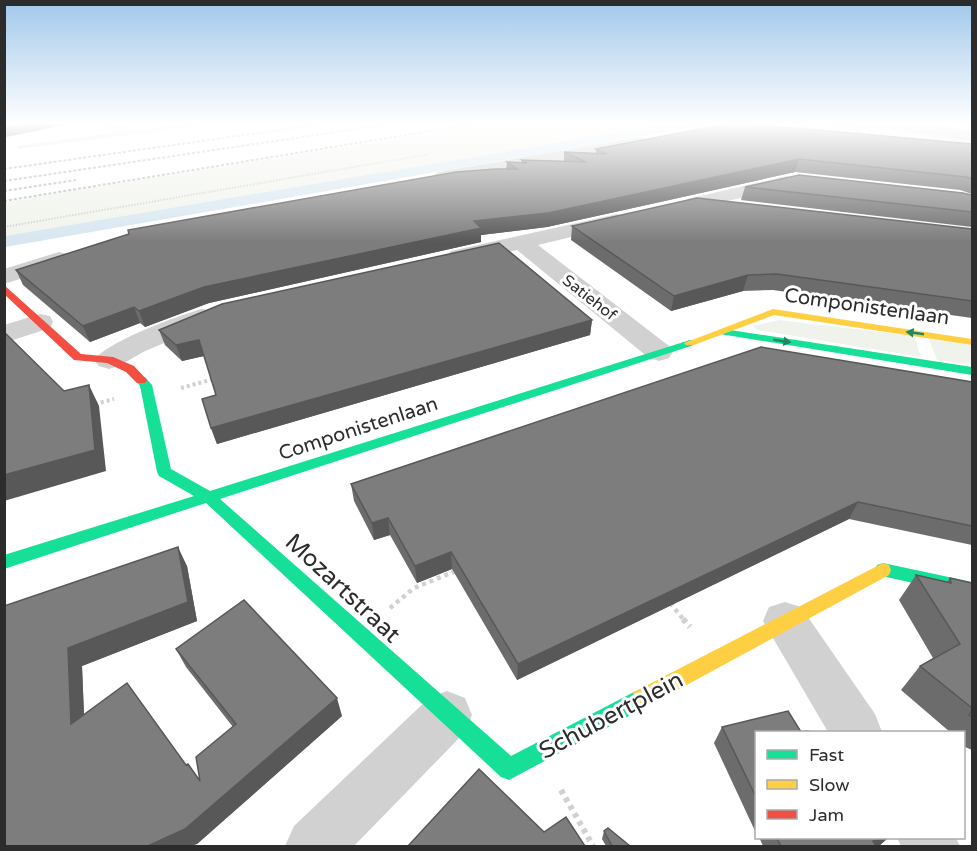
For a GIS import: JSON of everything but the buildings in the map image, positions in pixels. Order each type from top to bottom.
[{"type":"street","points":[[420,182],[527,163]]},
{"type":"street","points":[[672,208],[795,180],[805,181]]},
{"type":"street","points":[[433,262],[637,216]]},
{"type":"street","name":"Satiehof","points":[[521,242],[659,352]]},
{"type":"street","points":[[4,277],[81,252]]},
{"type":"street","points":[[4,288],[78,357],[109,360],[130,369],[146,385],[147,391]]},
{"type":"street","points":[[109,360],[133,346],[229,308]]},
{"type":"street","name":"Componistenlaan","points":[[4,562],[724,332],[741,322],[773,312],[972,342]]},
{"type":"street","points":[[4,335],[40,322]]},
{"type":"street","name":"Componistenlaan","points":[[724,332],[972,371]]},
{"type":"street","name":"Mozartstraat","points":[[147,391],[164,472],[207,496],[447,715]]},
{"type":"street","name":"Schubertplein","points":[[447,715],[509,769],[884,570],[972,589]]},
{"type":"street","points":[[785,621],[856,731]]},
{"type":"street","points":[[314,846],[447,715]]},
{"type":"path","points":[[4,227],[382,163]]},
{"type":"path","points":[[92,405],[147,391]]},
{"type":"path","points":[[359,633],[414,588],[459,570]]},
{"type":"path","points":[[664,596],[716,658]]},
{"type":"path","points":[[540,752],[593,846]]},
{"type":"shaded area","points":[[246,163],[439,163],[5,236],[5,202]]},
{"type":"shaded area","points":[[439,163],[489,163],[5,247],[5,236]]},
{"type":"shaded area","points":[[779,320],[914,336],[921,357],[757,330],[753,326]]},
{"type":"shaded area","points":[[929,339],[972,345],[972,365],[937,360]]},
{"type":"railway","points":[[4,169],[48,163]]},
{"type":"railway","points":[[4,181],[128,163]]},
{"type":"railway","points":[[4,201],[237,163]]},
{"type":"railway","points":[[4,191],[76,180]]},
{"type":"traffic: fast","points":[[724,332],[972,371]]},
{"type":"traffic: fast","points":[[4,562],[690,343]]},
{"type":"traffic: fast","points":[[141,380],[146,385],[164,472],[207,496],[240,524],[509,769],[641,699]]},
{"type":"traffic: fast","points":[[883,570],[972,589]]},
{"type":"traffic: slow","points":[[690,343],[773,312],[972,342]]},
{"type":"traffic: slow","points":[[641,699],[883,570]]},
{"type":"traffic: jam","points":[[4,288],[78,357],[109,360],[130,369],[141,380]]}]
